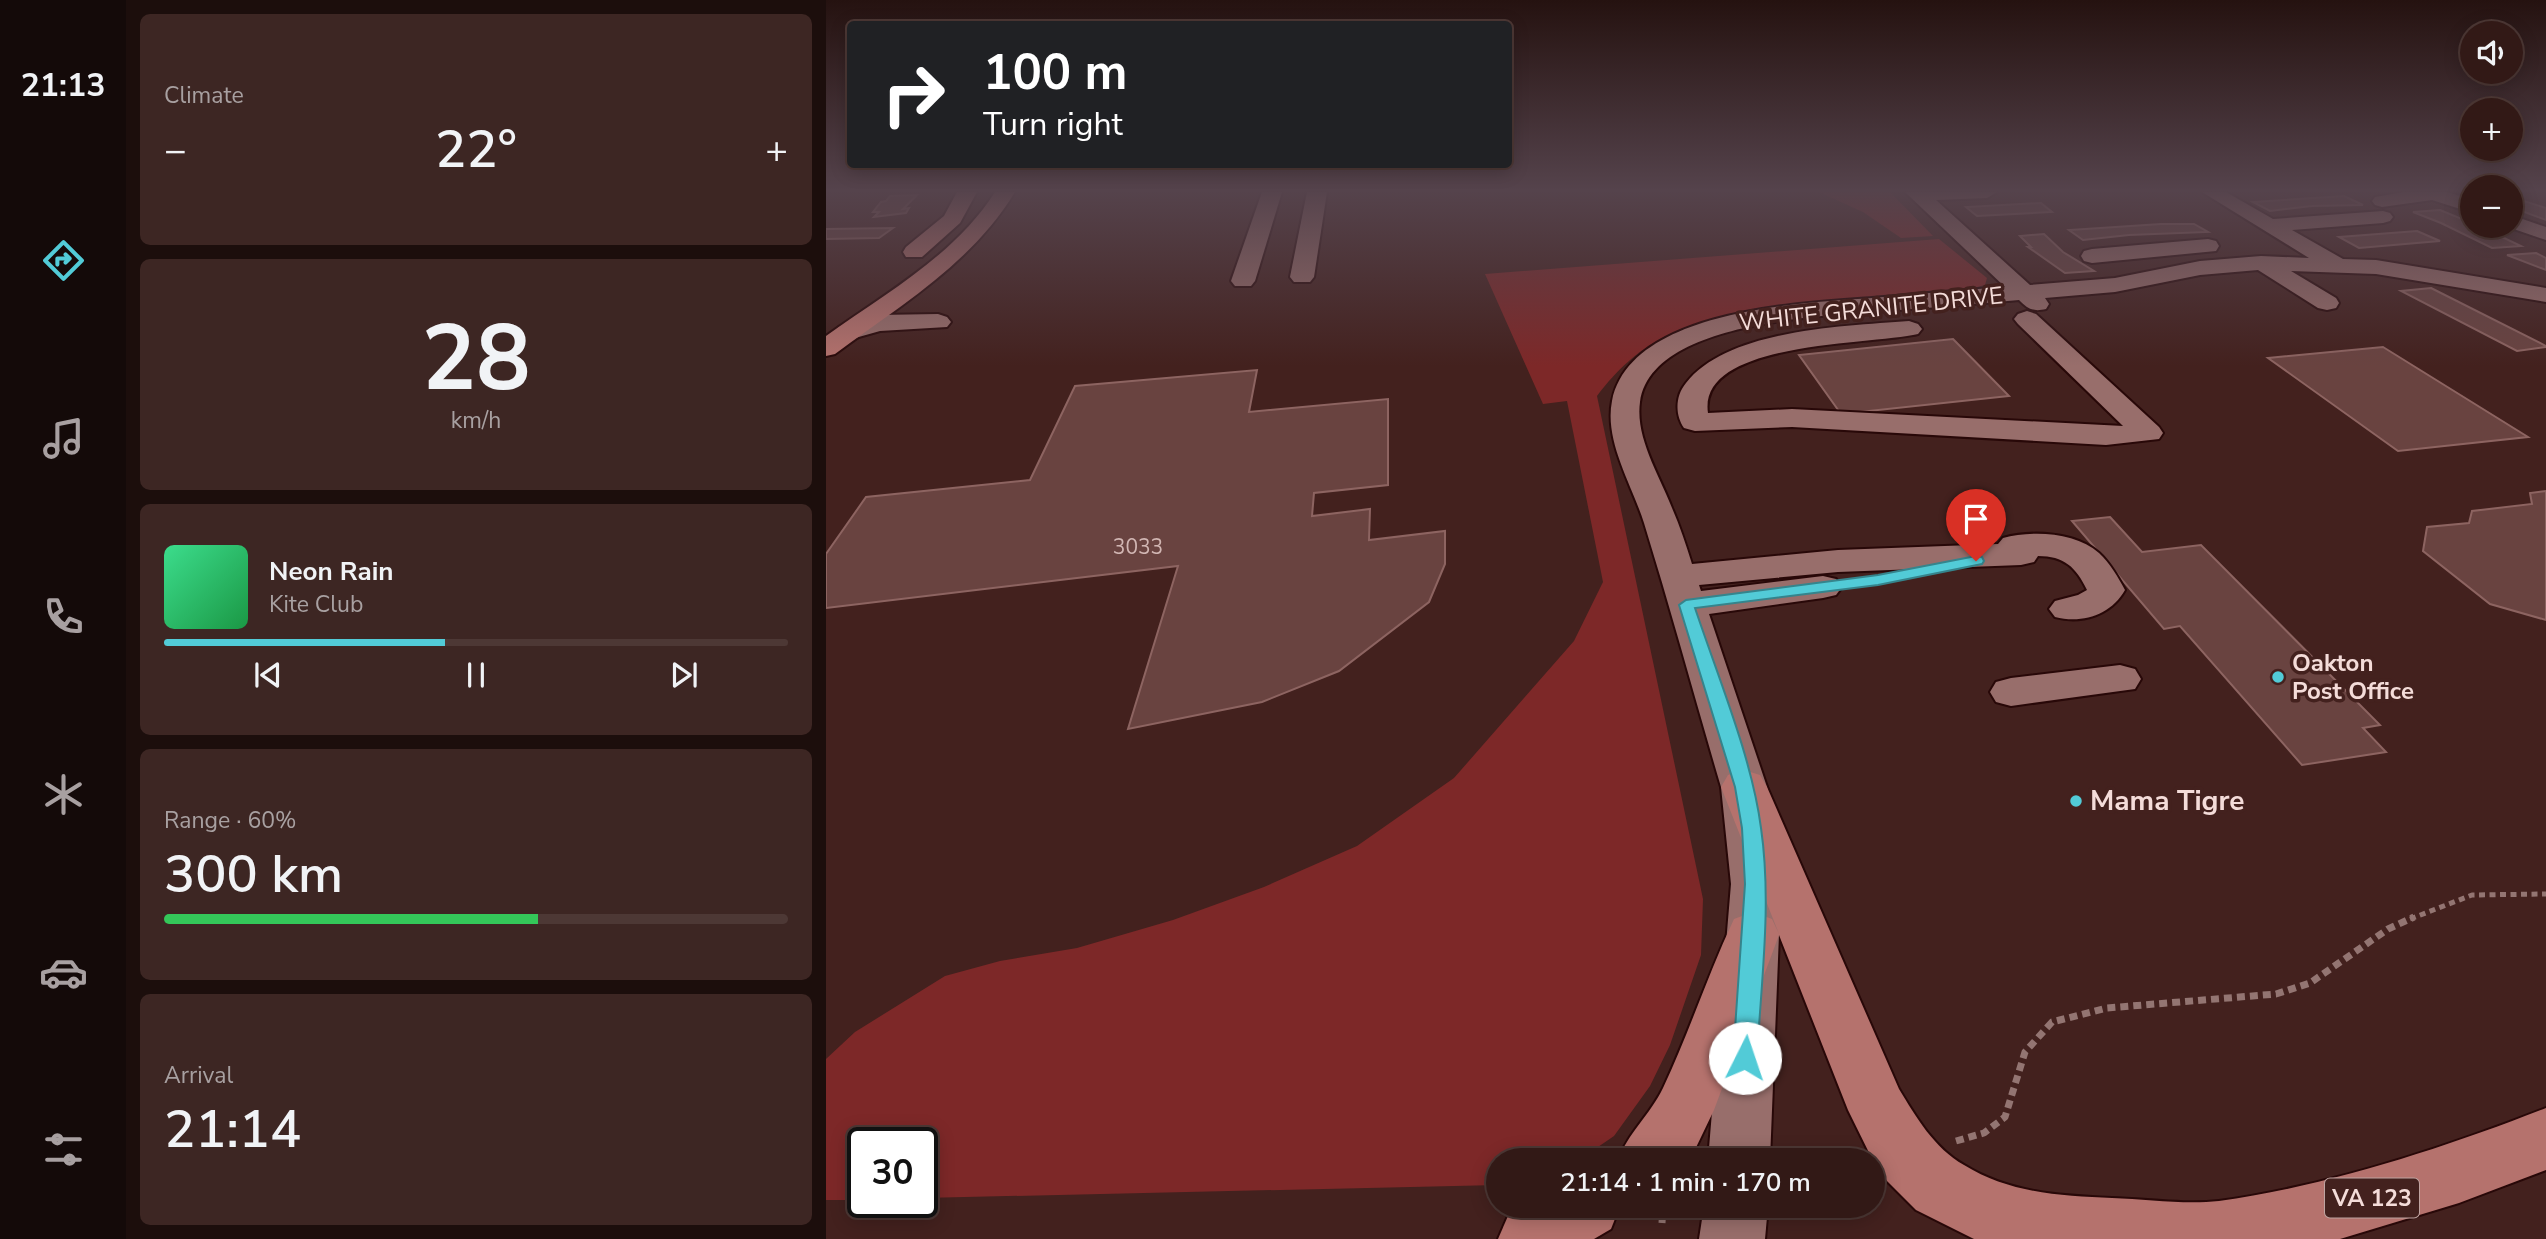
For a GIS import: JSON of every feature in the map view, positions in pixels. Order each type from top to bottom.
[{"type":"main road","points":[[901,261],[915,250]]},
{"type":"main road","points":[[826,348],[958,250]]},
{"type":"main road","points":[[1744,787],[1858,1066],[1901,1151],[1939,1187],[1998,1217],[2067,1229],[2201,1237]]},
{"type":"main road","points":[[1662,1148],[1684,1110],[1752,935]]},
{"type":"main road","name":"VA 123","points":[[2201,1237],[2293,1220],[2395,1192],[2546,1139]]},
{"type":"main road","points":[[1531,1239],[1567,1218]]},
{"type":"street","points":[[1243,281],[1253,250]]},
{"type":"street","points":[[1302,277],[1307,250]]},
{"type":"street","points":[[1933,327],[1854,320],[1728,363],[1707,376],[1695,390],[1692,407],[1695,422],[1793,418],[2106,436],[2148,433],[2017,311],[1965,250]]},
{"type":"street","points":[[2092,256],[2161,250]]},
{"type":"street","points":[[2245,250],[2261,263],[2327,303]]},
{"type":"street","points":[[2312,250],[2336,264]]},
{"type":"street","name":"WHITE GRANITE DRIVE","points":[[1740,1148],[1756,884],[1751,828],[1744,787],[1626,424],[1625,408],[1632,383],[1640,371],[1661,353],[1701,332],[1753,318],[1854,320],[2017,311],[2115,285],[2200,268],[2261,263],[2336,264],[2401,270],[2539,293]]},
{"type":"street","points":[[2539,293],[2528,308],[2546,321]]},
{"type":"street","points":[[848,332],[862,339],[930,330]]},
{"type":"street","points":[[1682,591],[1878,580],[2012,551],[2063,546],[2079,553],[2102,580],[2106,590],[2103,598],[2093,604],[2068,609]]},
{"type":"street","points":[[2011,692],[2120,679]]},
{"type":"street","points":[[1732,1239],[1735,1218]]},
{"type":"path","points":[[1944,1144],[1984,1133],[2005,1117],[2025,1052],[2052,1022],[2107,1008],[2276,994],[2310,983],[2388,929],[2428,910],[2472,895],[2546,894]]},
{"type":"path","points":[[1662,1218],[1662,1223]]},
{"type":"shaded area","points":[[1799,250],[1952,250],[1987,278],[1985,285],[1958,292],[1743,311],[1698,323],[1661,338],[1644,349],[1613,377],[1597,396],[1703,899],[1701,955],[1670,1045],[1650,1086],[1614,1136],[1596,1148],[1486,1148],[1486,1185],[938,1198],[938,1127],[847,1127],[847,1200],[826,1200],[826,1059],[855,1032],[945,976],[1000,961],[1077,948],[1173,920],[1264,887],[1357,846],[1454,778],[1574,641],[1603,582],[1567,401],[1543,404],[1485,274]]},
{"type":"building","points":[[2032,250],[2061,250],[2094,271],[2065,273]]},
{"type":"building","points":[[2536,253],[2546,258],[2546,270],[2507,255]]},
{"type":"building","points":[[2431,288],[2546,347],[2517,351],[2401,291]]},
{"type":"building","points":[[1953,339],[2009,396],[1841,414],[1799,355]]},
{"type":"building","points":[[2383,347],[2528,437],[2398,451],[2268,358]]},
{"type":"building","points":[[1257,370],[1249,412],[1388,399],[1388,485],[1314,493],[1312,516],[1370,509],[1369,540],[1445,531],[1445,564],[1429,602],[1339,671],[1262,702],[1128,729],[1178,566],[826,608],[826,554],[866,497],[1030,480],[1075,386]]},
{"type":"building","points":[[2546,491],[2546,620],[2490,604],[2423,551],[2427,527],[2469,523],[2472,511],[2532,504],[2530,493]]},
{"type":"building","name":"Oakton Post Office","points":[[2110,517],[2142,552],[2201,545],[2380,725],[2363,728],[2386,752],[2302,765],[2180,626],[2164,629],[2072,521]]},
{"type":"place","name":"Oakton Post Office","points":[[2278,677]]},
{"type":"place","name":"Mama Tigre","points":[[2076,801]]},
{"type":"route","points":[[1745,1058],[1756,884],[1751,828],[1744,787],[1686,605],[1878,580],[1976,561]]}]
